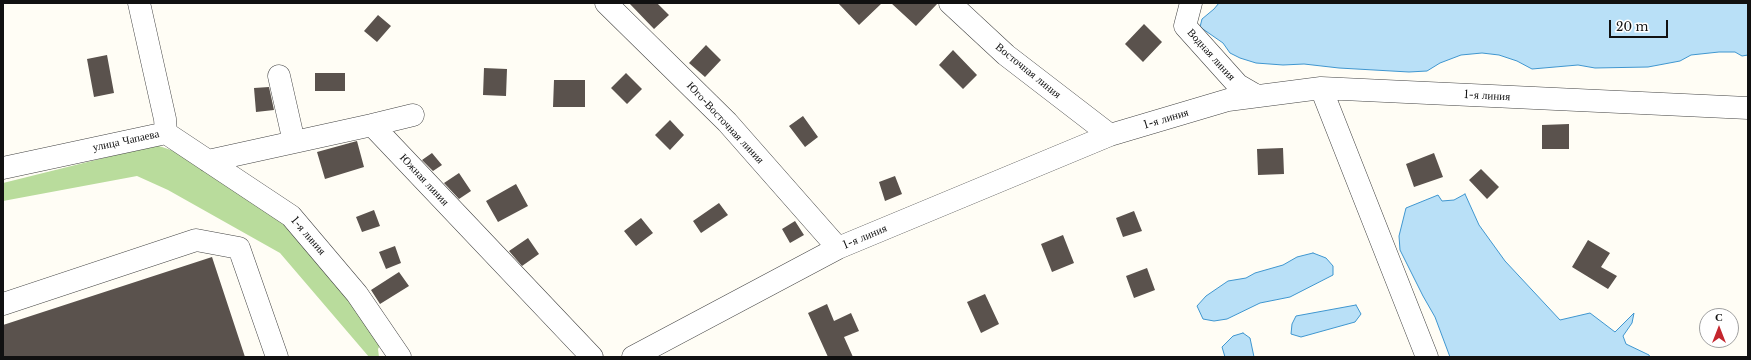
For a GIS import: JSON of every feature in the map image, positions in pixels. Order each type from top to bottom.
[{"type":"street","name":"улица Чапаева","points":[[3,168],[166,133],[165,119],[139,3]]},
{"type":"street","name":"Юго-Восточная линия","points":[[606,3],[727,122],[838,248]]},
{"type":"street","name":"Восточная линия","points":[[950,3],[1006,55],[1110,135]]},
{"type":"street","name":"Водная линия","points":[[1191,3],[1185,26],[1238,85],[1257,96]]},
{"type":"street","points":[[279,76],[294,142]]},
{"type":"street","name":"1-я линия","points":[[633,357],[838,248],[1110,135],[1228,100],[1321,88],[1748,108]]},
{"type":"street","points":[[1321,88],[1426,357]]},
{"type":"street","points":[[208,161],[413,115]]},
{"type":"street","name":"Южная линия","points":[[372,124],[592,357]]},
{"type":"street","name":"1-я линия","points":[[166,133],[291,216],[357,294],[400,357]]},
{"type":"street","points":[[3,304],[196,240],[239,248],[277,357]]},
{"type":"green space","points":[[156,145],[174,151],[287,218],[383,339],[378,349],[379,357],[369,357],[280,253],[168,190],[137,176],[3,201],[3,183]]},
{"type":"water","points":[[1219,3],[1748,3],[1748,55],[1742,56],[1735,52],[1719,52],[1691,55],[1680,61],[1648,67],[1595,68],[1578,65],[1532,69],[1517,61],[1499,55],[1482,53],[1461,55],[1440,63],[1427,71],[1409,72],[1339,68],[1304,64],[1283,65],[1256,63],[1230,53],[1223,43],[1200,27],[1202,19]]},
{"type":"water","points":[[1465,194],[1479,225],[1505,261],[1560,320],[1590,313],[1615,332],[1634,313],[1632,323],[1623,336],[1626,344],[1649,355],[1650,357],[1450,357],[1435,317],[1400,250],[1399,236],[1406,208],[1438,195],[1442,201],[1454,200]]},
{"type":"water","points":[[1313,253],[1326,258],[1333,266],[1333,275],[1290,297],[1260,303],[1227,319],[1214,321],[1203,319],[1197,306],[1206,296],[1228,281],[1246,278],[1255,273],[1283,265],[1297,257]]},
{"type":"water","points":[[1356,305],[1361,314],[1355,322],[1301,337],[1291,334],[1292,324],[1296,316]]},
{"type":"water","points":[[1243,333],[1250,338],[1254,357],[1225,357],[1222,347],[1233,336]]},
{"type":"building","points":[[629,3],[657,3],[669,15],[654,29]]},
{"type":"building","points":[[838,3],[882,3],[859,25]]},
{"type":"building","points":[[891,3],[938,3],[916,26]]},
{"type":"building","points":[[378,15],[391,26],[377,42],[364,31]]},
{"type":"building","points":[[1144,24],[1162,42],[1143,62],[1125,44]]},
{"type":"building","points":[[706,45],[721,60],[705,77],[689,63]]},
{"type":"building","points":[[953,50],[977,75],[963,89],[939,65]]},
{"type":"building","points":[[107,55],[114,93],[94,97],[87,59]]},
{"type":"building","points":[[484,68],[507,69],[506,96],[483,95]]},
{"type":"building","points":[[315,73],[345,73],[345,91],[315,91]]},
{"type":"building","points":[[626,73],[642,89],[627,104],[611,88]]},
{"type":"building","points":[[554,80],[585,80],[585,107],[553,107]]},
{"type":"building","points":[[269,87],[274,110],[256,112],[254,88]]},
{"type":"building","points":[[803,116],[818,137],[805,147],[789,126]]},
{"type":"building","points":[[670,120],[684,135],[670,150],[655,135]]},
{"type":"building","points":[[1569,124],[1569,149],[1542,149],[1542,125]]},
{"type":"building","points":[[357,141],[364,167],[325,179],[317,152]]},
{"type":"building","points":[[1283,148],[1284,174],[1258,175],[1257,149]]},
{"type":"building","points":[[432,153],[442,165],[433,171],[422,160]]},
{"type":"building","points":[[1434,153],[1443,177],[1414,187],[1406,164]]},
{"type":"building","points":[[1481,169],[1499,187],[1487,199],[1469,180]]},
{"type":"building","points":[[459,173],[471,191],[459,199],[444,183]]},
{"type":"building","points":[[895,176],[902,194],[885,201],[879,182]]},
{"type":"building","points":[[516,184],[528,206],[498,222],[486,201]]},
{"type":"building","points":[[719,203],[728,215],[701,233],[693,221]]},
{"type":"building","points":[[374,210],[380,226],[362,232],[356,217]]},
{"type":"building","points":[[1134,211],[1142,231],[1123,237],[1116,218]]},
{"type":"building","points":[[641,218],[653,233],[636,246],[624,231]]},
{"type":"building","points":[[795,221],[804,235],[790,243],[782,229]]},
{"type":"building","points":[[1063,235],[1074,263],[1052,272],[1041,244]]},
{"type":"building","points":[[528,238],[539,254],[522,266],[509,251]]},
{"type":"building","points":[[1588,240],[1610,253],[1601,267],[1617,276],[1608,289],[1572,267]]},
{"type":"building","points":[[395,246],[401,263],[386,269],[379,252]]},
{"type":"building","points":[[212,257],[245,357],[3,357],[3,325]]},
{"type":"building","points":[[1147,268],[1155,290],[1134,298],[1126,276]]},
{"type":"building","points":[[399,272],[409,286],[380,304],[371,290]]},
{"type":"building","points":[[985,294],[999,324],[981,333],[967,302]]},
{"type":"building","points":[[827,304],[834,321],[851,313],[859,331],[844,337],[853,357],[828,357],[808,313]]}]
